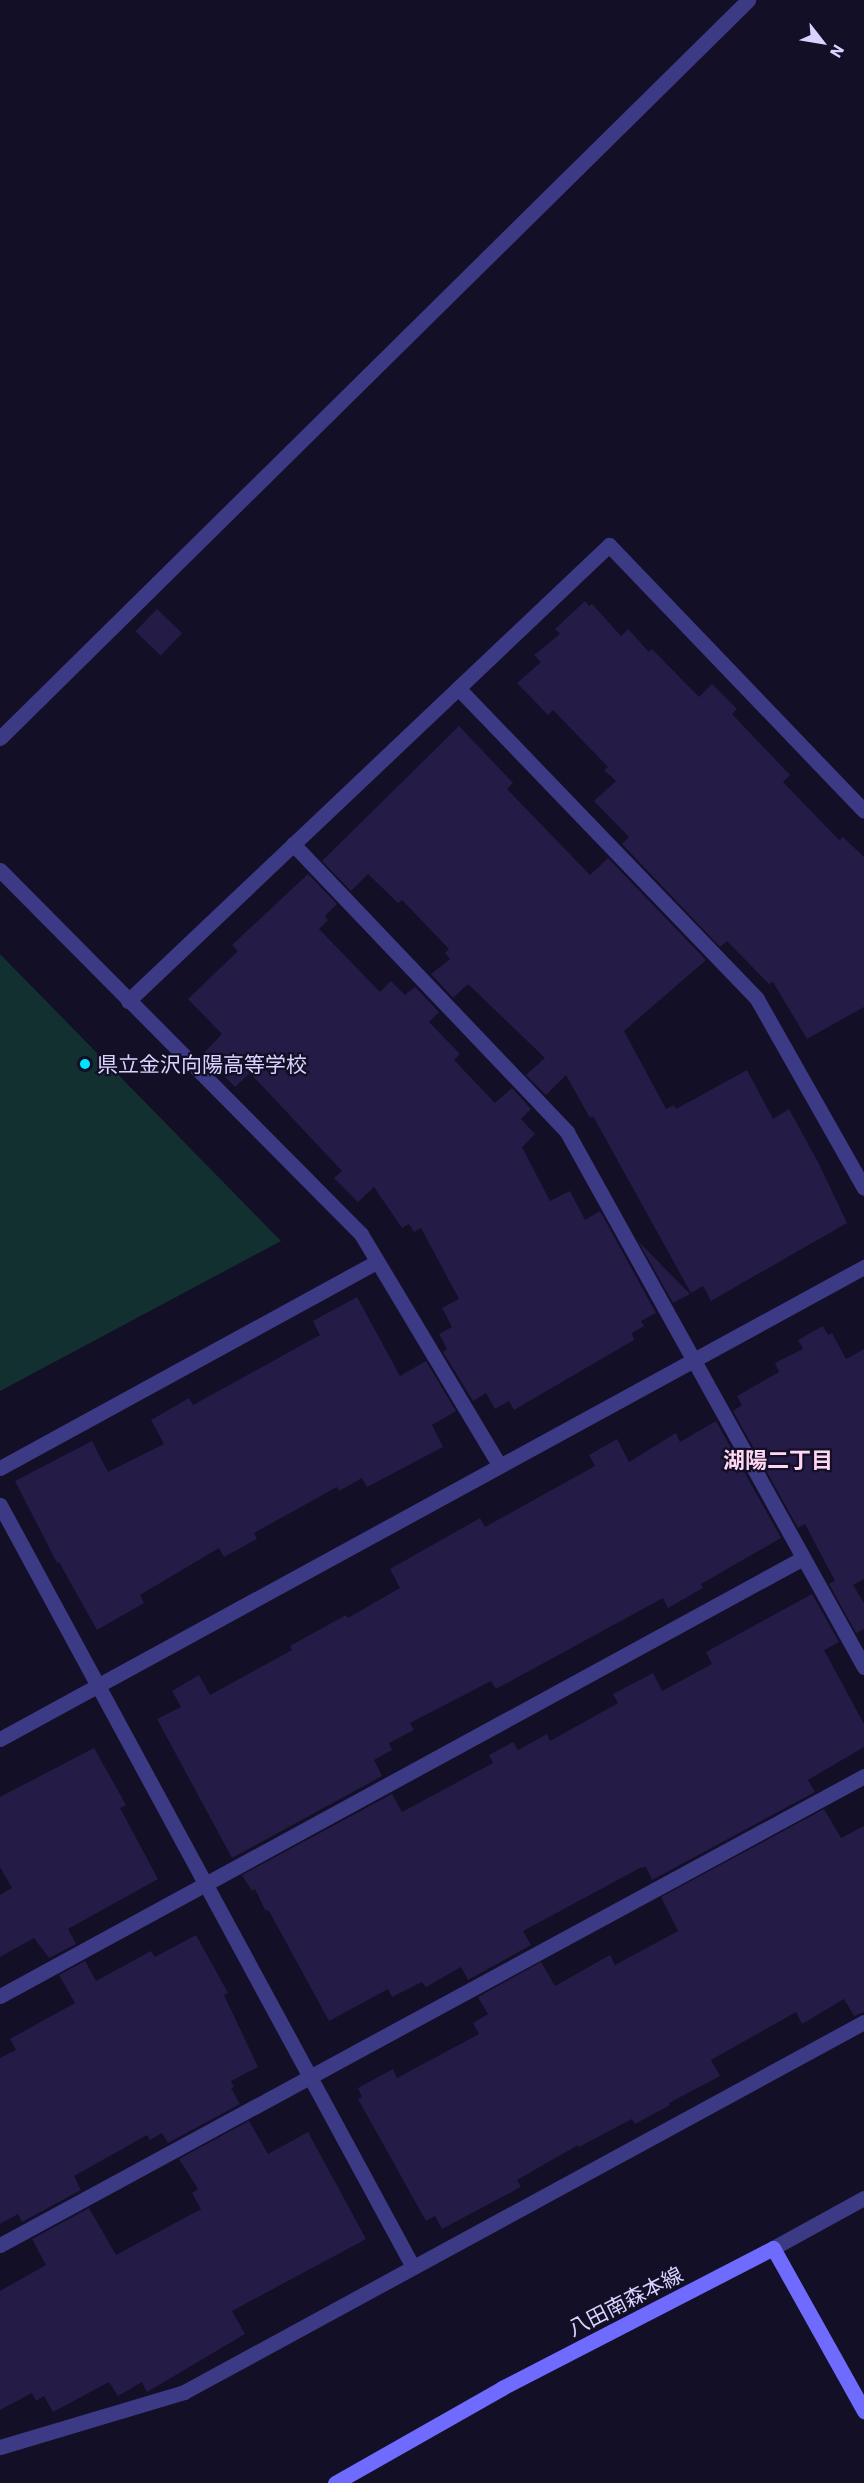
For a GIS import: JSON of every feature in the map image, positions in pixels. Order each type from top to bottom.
[{"type":"main road","points":[[773,2248],[864,2411]]},
{"type":"main road","name":"八田南森本線","points":[[335,2483],[502,2388],[773,2248]]},
{"type":"street","points":[[0,738],[748,0]]},
{"type":"street","points":[[128,1002],[609,545],[864,811]]},
{"type":"street","points":[[458,688],[757,999],[864,1188]]},
{"type":"street","points":[[293,844],[567,1132],[864,1667]]},
{"type":"street","points":[[0,870],[128,1002],[361,1234],[500,1466]]},
{"type":"street","points":[[0,1468],[376,1262]]},
{"type":"street","points":[[0,1739],[864,1267]]},
{"type":"street","points":[[0,1504],[413,2267]]},
{"type":"street","points":[[0,1996],[803,1558]]},
{"type":"street","points":[[0,2245],[864,1776]]},
{"type":"street","points":[[0,2447],[184,2392],[864,2022]]},
{"type":"street","points":[[773,2248],[864,2198]]},
{"type":"green space","name":"県立金沢向陽高等学校","points":[[0,954],[281,1241],[0,1391]]},
{"type":"building","points":[[585,601],[589,606],[592,604],[621,636],[628,629],[649,652],[652,649],[699,697],[712,684],[737,709],[732,714],[790,775],[783,782],[839,840],[843,837],[864,857],[864,1007],[807,1039],[773,982],[769,984],[727,941],[720,947],[622,844],[629,837],[594,801],[616,781],[604,770],[608,767],[553,710],[548,715],[517,683],[541,662],[534,655],[560,634],[555,629]]},
{"type":"building","points":[[157,609],[182,633],[161,656],[135,631]]},
{"type":"building","points":[[459,726],[513,783],[507,789],[590,875],[608,858],[706,960],[624,1031],[666,1109],[674,1105],[676,1109],[747,1070],[773,1119],[789,1109],[847,1223],[711,1301],[703,1286],[691,1293],[593,1116],[590,1118],[566,1075],[546,1095],[526,1075],[545,1058],[468,984],[453,998],[431,974],[450,959],[445,953],[449,949],[402,900],[398,903],[368,874],[351,891],[322,861]]},
{"type":"building","points":[[308,874],[337,904],[325,916],[328,920],[319,929],[380,992],[391,981],[405,995],[415,987],[439,1012],[429,1022],[460,1054],[454,1060],[495,1103],[512,1088],[531,1109],[521,1119],[535,1134],[522,1147],[550,1201],[570,1191],[585,1220],[600,1211],[656,1313],[641,1321],[644,1326],[632,1333],[634,1340],[514,1410],[509,1401],[495,1409],[486,1393],[473,1401],[443,1352],[447,1349],[439,1334],[452,1327],[442,1308],[459,1299],[421,1228],[414,1232],[409,1224],[402,1228],[374,1187],[358,1202],[334,1178],[342,1171],[250,1073],[235,1087],[203,1054],[222,1034],[188,999],[238,951],[232,945]]},
{"type":"building","points":[[638,1241],[690,1294],[673,1303]]},
{"type":"building","points":[[357,1297],[400,1376],[426,1361],[456,1411],[432,1425],[443,1447],[367,1487],[362,1478],[339,1491],[337,1487],[254,1533],[257,1539],[224,1557],[219,1548],[140,1595],[144,1603],[97,1630],[59,1562],[57,1563],[15,1481],[92,1441],[108,1472],[164,1444],[151,1420],[189,1398],[193,1405],[320,1335],[313,1321]]},
{"type":"building","points":[[823,1326],[828,1335],[832,1333],[846,1359],[864,1349],[864,1579],[853,1585],[864,1603],[864,1629],[856,1633],[829,1584],[835,1581],[805,1524],[798,1528],[733,1411],[742,1405],[737,1396],[779,1372],[775,1363],[803,1349],[798,1340]]},
{"type":"building","points":[[716,1421],[781,1538],[701,1584],[703,1588],[668,1608],[663,1598],[496,1689],[491,1681],[410,1723],[414,1730],[389,1743],[392,1750],[374,1760],[382,1776],[232,1858],[157,1719],[181,1707],[172,1691],[199,1675],[210,1695],[292,1650],[290,1646],[346,1615],[348,1618],[400,1588],[390,1569],[480,1518],[485,1527],[595,1466],[589,1455],[617,1439],[629,1462],[676,1433],[680,1442]]},
{"type":"building","points":[[812,1594],[839,1642],[824,1650],[864,1724],[864,1747],[808,1780],[815,1792],[652,1880],[646,1867],[640,1868],[523,1931],[531,1945],[468,1980],[461,1967],[426,1987],[422,1982],[392,1997],[388,1989],[329,2021],[269,1911],[265,1910],[255,1889],[252,1891],[242,1875],[392,1794],[402,1812],[493,1763],[489,1755],[513,1742],[518,1750],[547,1734],[550,1741],[618,1703],[613,1694],[653,1673],[662,1691],[712,1664],[706,1652]]},
{"type":"building","points":[[94,1748],[126,1805],[120,1808],[158,1879],[68,1929],[76,1944],[49,1958],[34,1938],[0,1957],[0,1895],[12,1888],[0,1867],[0,1797]]},
{"type":"building","points":[[824,1809],[841,1838],[864,1826],[864,2012],[854,2016],[844,1999],[802,2024],[796,2012],[711,2060],[720,2076],[669,2103],[670,2105],[635,2124],[632,2119],[579,2147],[578,2145],[517,2180],[521,2187],[442,2229],[435,2216],[426,2221],[358,2099],[362,2097],[358,2088],[393,2069],[397,2078],[479,2034],[473,2023],[488,2014],[478,1997],[541,1962],[555,1986],[610,1955],[615,1965],[678,1931],[661,1897]]},
{"type":"building","points":[[196,1935],[228,1993],[224,1995],[258,2067],[231,2081],[234,2087],[231,2088],[240,2104],[168,2143],[162,2133],[150,2140],[147,2135],[74,2176],[81,2190],[22,2222],[18,2214],[0,2224],[0,2058],[16,2050],[10,2039],[75,2003],[59,1975],[85,1961],[96,1981],[151,1951],[155,1957]]},
{"type":"building","points":[[249,2121],[268,2154],[308,2132],[366,2239],[232,2311],[245,2334],[147,2392],[142,2382],[118,2396],[109,2382],[53,2412],[44,2396],[36,2401],[32,2393],[0,2410],[0,2291],[46,2265],[32,2239],[89,2208],[116,2255],[201,2209],[192,2193],[198,2189],[179,2159]]},
{"type":"place","name":"県立金沢向陽高等学校","points":[[85,1064]]},
{"type":"district","name":"湖陽二丁目","points":[[778,1460]]}]
